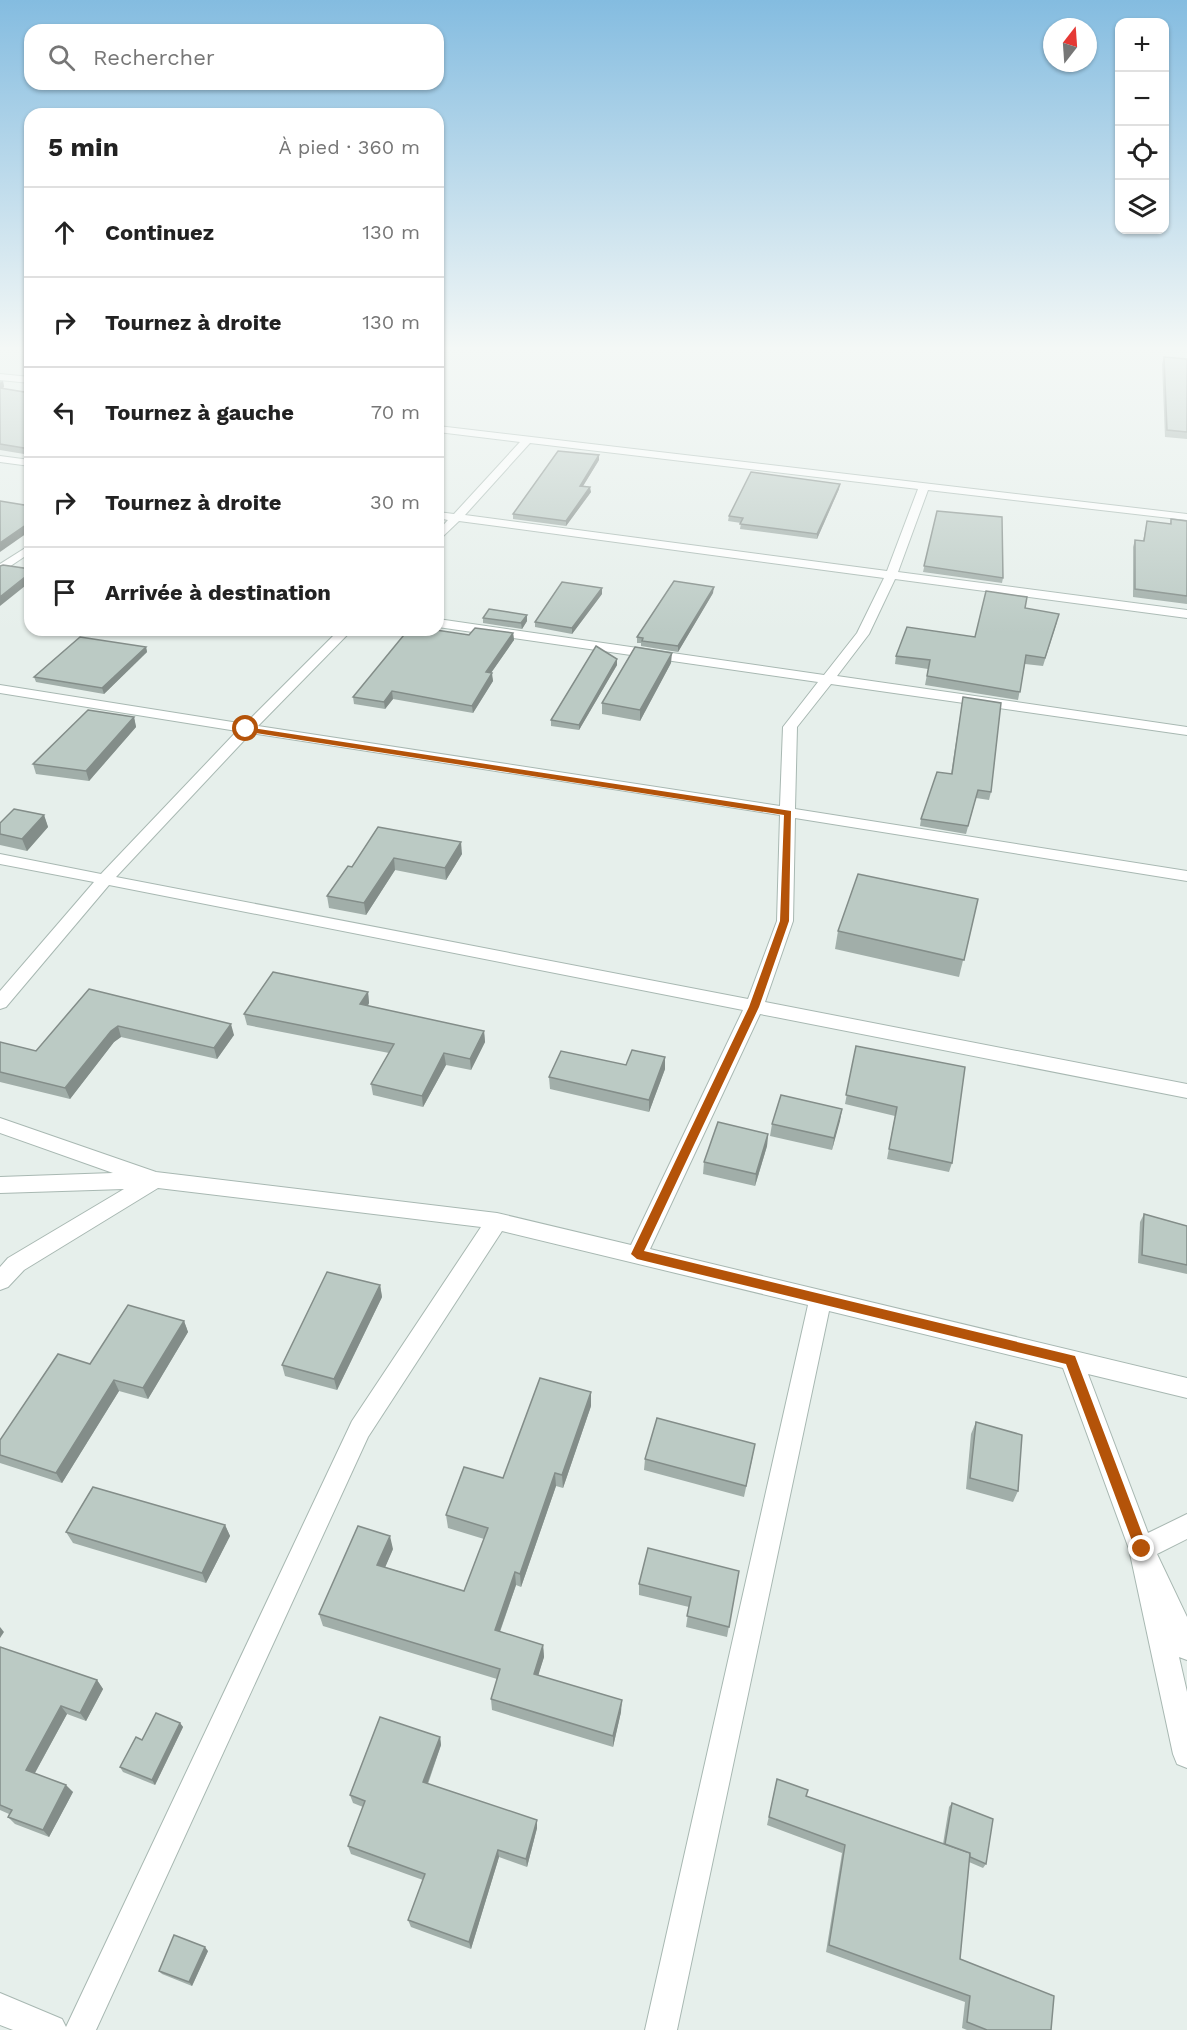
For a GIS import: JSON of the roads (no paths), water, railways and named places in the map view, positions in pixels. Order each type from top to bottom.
[{"type":"street","points":[[444,532],[525,444]]},
{"type":"street","points":[[560,444],[1187,517]]},
{"type":"street","points":[[0,459],[24,462]]},
{"type":"street","points":[[637,1254],[754,1007],[785,921],[790,727],[863,634],[891,575],[924,486]]},
{"type":"street","points":[[444,516],[1187,614]]},
{"type":"street","points":[[0,569],[5,561],[24,551]]},
{"type":"street","points":[[5,561],[24,563]]},
{"type":"street","points":[[444,624],[1187,731]]},
{"type":"street","points":[[0,1003],[46,945],[105,880],[246,729],[340,636]]},
{"type":"street","points":[[0,689],[246,729],[922,832],[1187,876]]},
{"type":"street","points":[[0,859],[1187,1091]]},
{"type":"street","points":[[0,1125],[155,1180]]},
{"type":"street","points":[[0,1281],[16,1264],[155,1180]]},
{"type":"street","points":[[0,1185],[155,1180],[496,1221],[1187,1388]]},
{"type":"street","points":[[80,2030],[360,1429],[496,1221]]},
{"type":"street","points":[[661,2030],[820,1299]]},
{"type":"street","points":[[1071,1359],[1142,1549],[1187,1647]]},
{"type":"street","points":[[1142,1549],[1187,1526]]},
{"type":"street","points":[[1142,1549],[1187,1754]]},
{"type":"street","points":[[0,2008],[51,2030]]}]
